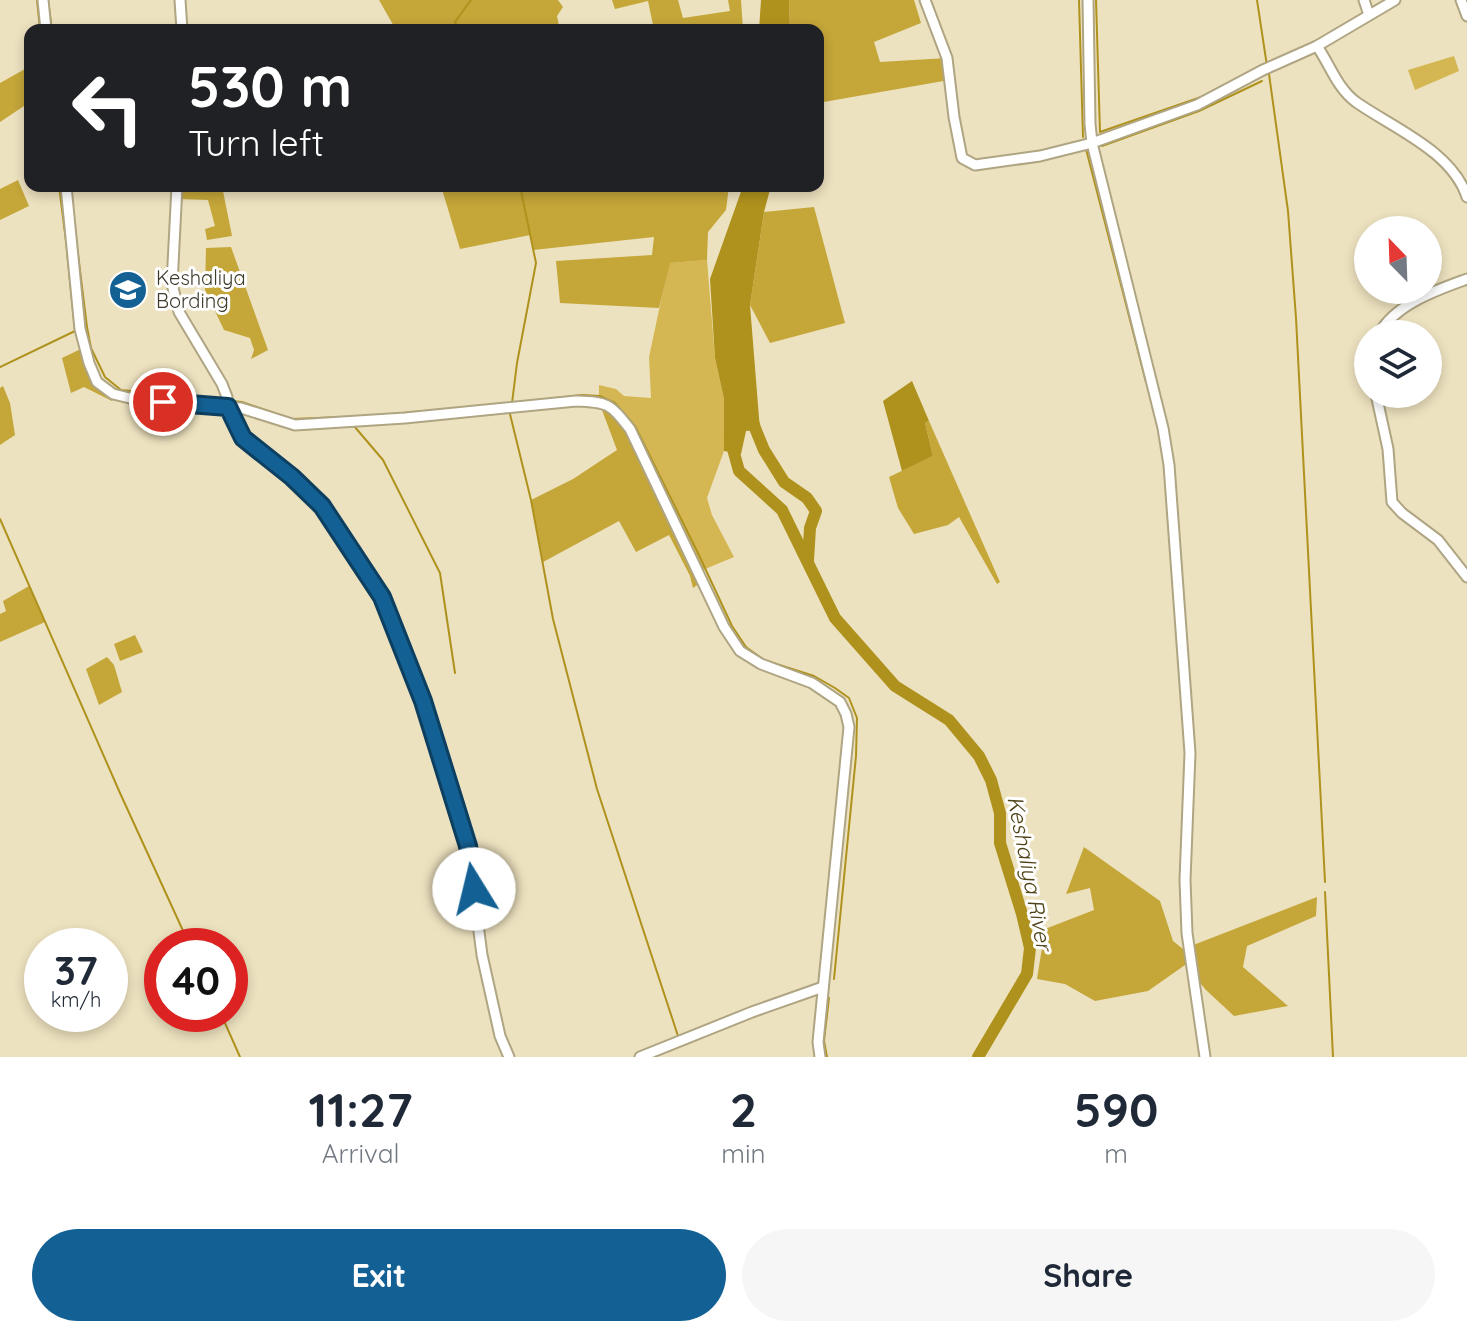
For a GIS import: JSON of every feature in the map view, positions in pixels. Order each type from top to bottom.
[{"type":"street","points":[[43,0],[45,24]]},
{"type":"street","points":[[180,0],[182,24]]},
{"type":"street","points":[[925,0],[947,58],[962,158],[975,165],[1040,156],[1092,143],[1197,105],[1317,46],[1395,0]]},
{"type":"street","points":[[1088,0],[1092,143],[1169,465],[1190,753],[1185,880],[1187,933],[1205,1057]]},
{"type":"street","points":[[1364,0],[1369,15]]},
{"type":"street","points":[[1461,0],[1467,16]]},
{"type":"street","points":[[1317,46],[1335,79],[1355,101],[1435,153],[1460,179],[1466,190]]},
{"type":"street","points":[[67,192],[80,329],[97,382],[113,394],[142,401],[227,403],[295,425],[576,401],[599,402],[613,407],[630,429],[724,627],[740,651],[761,664],[812,683],[840,702],[846,714],[849,727],[818,1042],[820,1057]]},
{"type":"street","points":[[177,192],[172,284],[179,312],[222,384],[243,438],[292,477],[322,506],[382,597],[423,701],[468,846],[482,955],[500,1036],[509,1057]]},
{"type":"street","points":[[1390,320],[1408,306],[1467,279]]},
{"type":"street","points":[[1379,408],[1388,449],[1392,502],[1438,540],[1467,577]]},
{"type":"street","points":[[640,1057],[823,987]]},
{"type":"shaded area","points":[[379,0],[558,0],[563,7],[557,16],[559,24],[393,24]]},
{"type":"shaded area","points":[[612,0],[678,0],[683,18],[730,11],[728,0],[741,0],[743,24],[653,24],[648,1],[615,9]]},
{"type":"shaded area","points":[[761,0],[789,0],[790,24],[759,24]]},
{"type":"shaded area","points":[[789,0],[914,0],[921,23],[874,42],[880,62],[947,58],[949,80],[824,102],[824,24],[790,24]]},
{"type":"shaded area","points":[[1454,56],[1459,71],[1415,90],[1408,70]]},
{"type":"shaded area","points":[[24,70],[24,106],[0,122],[0,83]]},
{"type":"shaded area","points":[[18,180],[29,206],[0,220],[0,189]]},
{"type":"shaded area","points":[[177,192],[223,192],[232,236],[207,240],[205,229],[215,226],[208,200],[176,199]]},
{"type":"shaded area","points":[[443,192],[728,192],[726,210],[708,232],[707,260],[670,263],[659,308],[560,303],[556,261],[652,255],[654,237],[533,250],[530,235],[460,249]]},
{"type":"shaded area","points":[[741,192],[769,192],[750,305],[760,430],[746,431],[741,454],[724,451],[724,399],[715,358],[710,279]]},
{"type":"shaded area","points":[[814,207],[845,323],[770,343],[750,305],[764,212]]},
{"type":"shaded area","points":[[231,247],[268,350],[251,359],[254,350],[250,338],[224,330],[205,290],[206,248]]},
{"type":"shaded area","points":[[707,260],[715,358],[724,399],[724,451],[707,498],[712,515],[734,557],[698,572],[599,402],[599,385],[616,389],[624,396],[651,398],[649,357],[669,263]]},
{"type":"shaded area","points":[[85,347],[97,382],[113,394],[112,401],[84,387],[71,393],[62,358]]},
{"type":"shaded area","points":[[912,381],[929,421],[925,423],[933,456],[902,471],[883,401]]},
{"type":"shaded area","points":[[3,386],[10,403],[15,435],[0,445],[0,388]]},
{"type":"shaded area","points":[[599,402],[630,429],[703,581],[693,588],[669,535],[636,552],[619,521],[543,562],[531,500],[573,479],[617,450]]},
{"type":"shaded area","points":[[929,421],[1000,582],[997,584],[959,517],[948,525],[914,534],[898,508],[889,477],[933,456],[925,423]]},
{"type":"shaded area","points":[[29,586],[45,622],[0,642],[0,614],[6,611],[3,601]]},
{"type":"shaded area","points":[[135,635],[143,652],[120,661],[114,644]]},
{"type":"shaded area","points":[[107,657],[114,665],[122,692],[99,705],[86,669]]},
{"type":"shaded area","points":[[1084,847],[1160,901],[1173,941],[1183,949],[1317,897],[1316,916],[1247,946],[1243,967],[1288,1006],[1234,1016],[1185,965],[1148,991],[1095,1001],[1065,984],[1037,979],[1045,929],[1094,910],[1090,888],[1066,894]]},
{"type":"waterway","points":[[37,0],[39,24]]},
{"type":"waterway","points":[[48,0],[51,24]]},
{"type":"waterway","points":[[456,24],[471,0]]},
{"type":"waterway","points":[[1079,0],[1083,137]]},
{"type":"waterway","points":[[1096,0],[1100,132],[1204,96]]},
{"type":"waterway","points":[[1257,0],[1267,66]]},
{"type":"waterway","points":[[1269,74],[1288,211],[1296,318],[1325,882]]},
{"type":"waterway","points":[[1102,146],[1199,111],[1262,81]]},
{"type":"waterway","points":[[1086,149],[1146,382]]},
{"type":"waterway","points":[[0,367],[75,331],[60,192]]},
{"type":"waterway","points":[[512,403],[536,263],[521,192]]},
{"type":"waterway","points":[[75,230],[91,348],[105,377],[121,390],[222,400]]},
{"type":"waterway","points":[[529,401],[582,395],[600,396],[615,403],[635,426],[732,626],[746,647],[764,660],[814,676],[849,698],[857,718],[856,756],[834,979]]},
{"type":"waterway","points":[[232,401],[292,419],[367,416]]},
{"type":"waterway","points":[[381,415],[478,406]]},
{"type":"waterway","points":[[509,410],[531,500],[553,619],[597,789],[678,1036]]},
{"type":"waterway","name":"Keshaliya River","points":[[751,415],[764,450],[784,482],[807,498],[816,511],[810,528],[808,560]]},
{"type":"waterway","points":[[354,426],[383,460],[440,573],[455,673]]},
{"type":"waterway","points":[[298,430],[325,428]]},
{"type":"waterway","name":"Keshaliya River","points":[[732,438],[739,471],[782,510],[835,618],[895,686],[949,720],[979,756],[991,780],[1000,813],[1000,843],[1030,948],[1027,974],[978,1057]]},
{"type":"waterway","points":[[0,519],[182,928]]},
{"type":"waterway","points":[[669,523],[697,580]]},
{"type":"waterway","points":[[1325,892],[1333,1057]]},
{"type":"waterway","points":[[827,1057],[824,1041],[829,998]]},
{"type":"waterway","points":[[229,1032],[240,1057]]},
{"type":"place","name":"Keshaliya Bording","points":[[128,290]]},
{"type":"route","points":[[163,402],[228,407],[243,438],[292,477],[322,506],[382,597],[423,701],[468,846],[474,889]]}]
